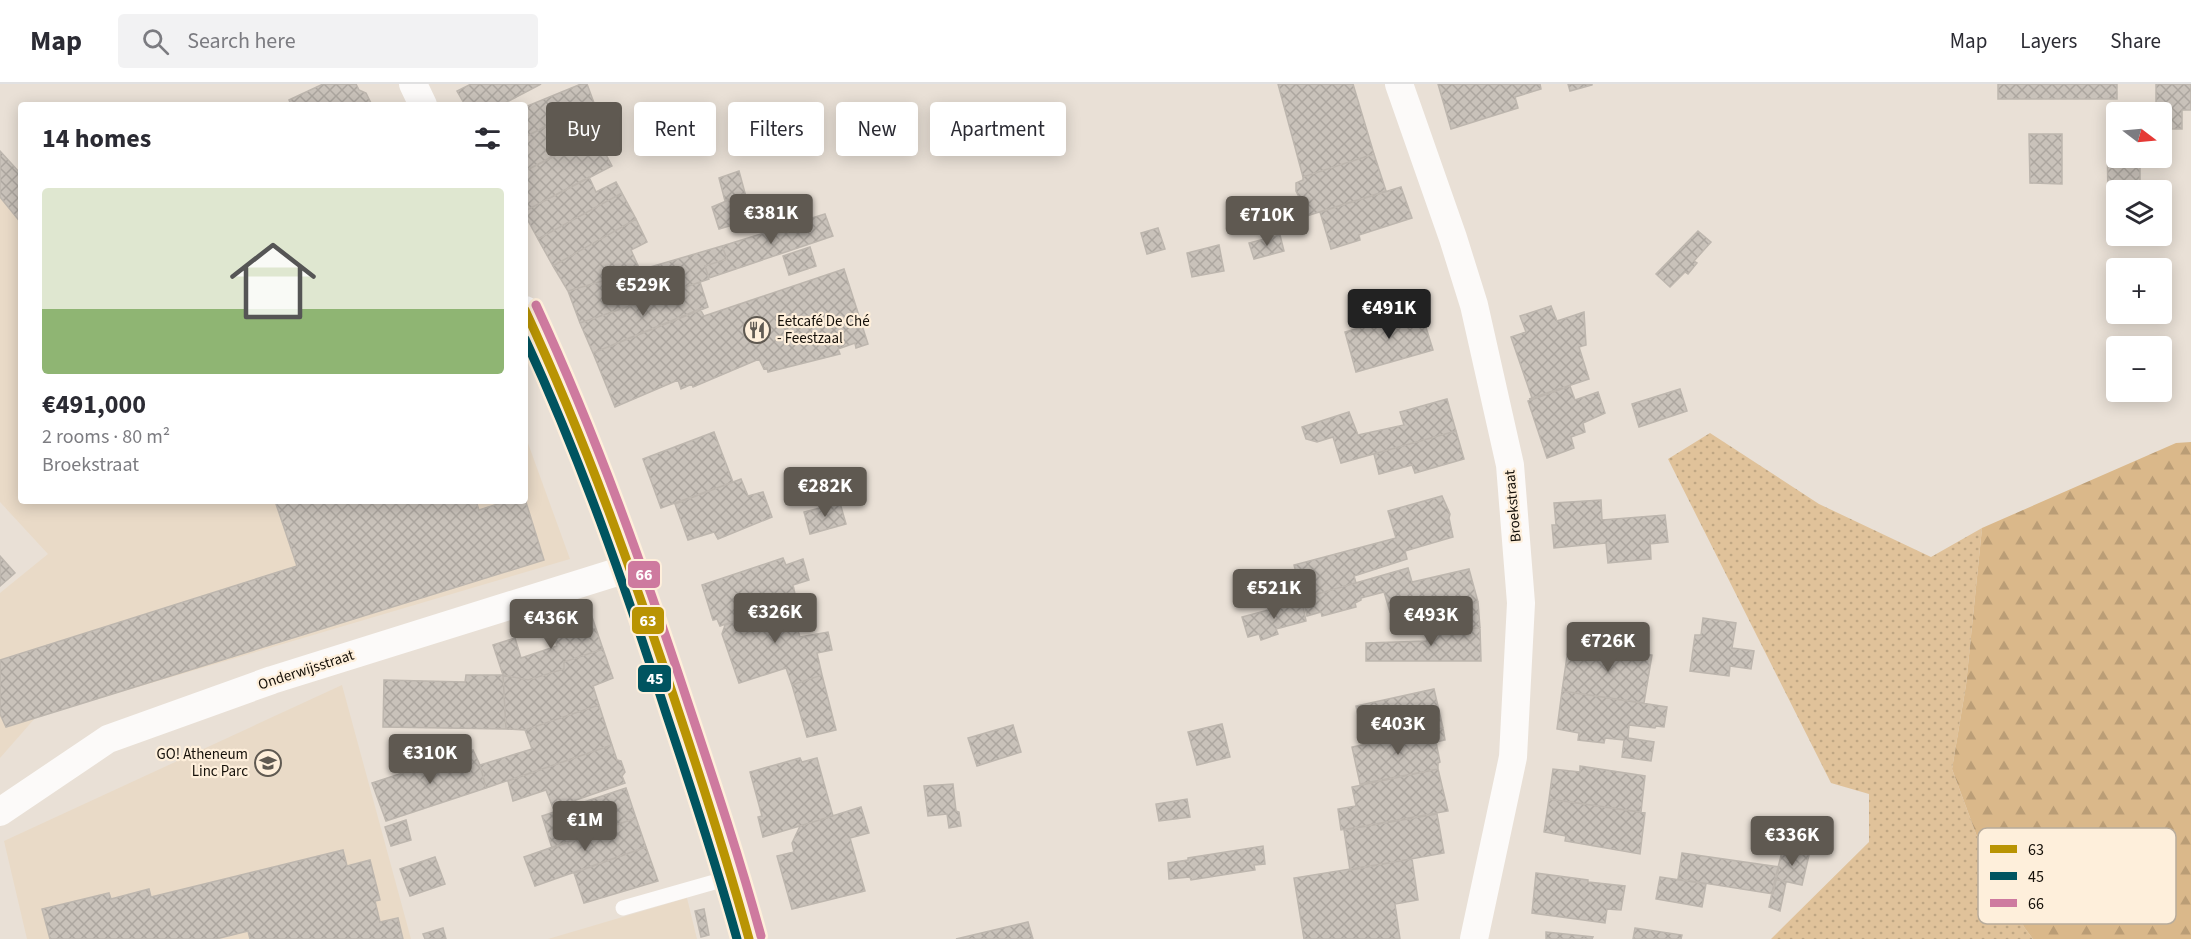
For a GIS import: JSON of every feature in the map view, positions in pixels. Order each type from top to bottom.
[{"type":"street","points":[[413,84],[422,102]]},
{"type":"street","name":"Broekstraat","points":[[1399,84],[1474,305],[1510,465],[1521,603],[1513,757],[1474,939]]},
{"type":"street","points":[[528,316],[558,378],[653,632],[732,877],[749,939]]},
{"type":"street","name":"Onderwijsstraat","points":[[0,812],[108,739],[272,680],[630,568]]},
{"type":"lane","points":[[623,908],[732,877]]},
{"type":"shaded area","points":[[0,151],[18,171],[18,504],[528,504],[528,443],[570,559],[36,717],[0,758],[0,593],[48,554],[0,502]]},
{"type":"shaded area","points":[[1710,433],[1819,504],[1931,557],[1982,528],[1966,685],[1952,769],[1978,839],[1978,924],[2022,924],[2033,939],[1771,939],[1869,842],[1869,794],[1831,783],[1668,459]]},
{"type":"shaded area","name":"GO! Atheneum Linc Parc","points":[[342,685],[411,939],[27,939],[4,841]]},
{"type":"shaded area","points":[[687,898],[697,939],[548,939]]},
{"type":"green space","points":[[2191,442],[2191,939],[2033,939],[2022,924],[2176,924],[2176,828],[1978,828],[1978,839],[1952,769],[1966,685],[1982,528],[2176,443]]},
{"type":"building","points":[[323,84],[356,84],[359,90],[366,93],[370,102],[290,102],[289,100]]},
{"type":"building","points":[[471,84],[541,84],[507,102],[463,102],[457,91]]},
{"type":"building","points":[[581,84],[587,84],[594,102],[546,102],[546,127],[528,136],[528,106]]},
{"type":"building","points":[[1278,84],[1353,84],[1374,154],[1303,177]]},
{"type":"building","points":[[1438,84],[1540,84],[1541,89],[1515,97],[1518,108],[1451,129]]},
{"type":"building","points":[[1568,84],[1592,84],[1592,85],[1570,91]]},
{"type":"building","points":[[1998,84],[2117,84],[2117,99],[1998,99]]},
{"type":"building","points":[[2156,84],[2191,84],[2191,110],[2182,110],[2182,129],[2172,129],[2172,102],[2156,102]]},
{"type":"building","points":[[546,126],[546,156],[555,156],[528,170],[528,135]]},
{"type":"building","points":[[2029,134],[2062,134],[2062,184],[2030,183]]},
{"type":"building","points":[[0,151],[18,171],[18,219],[0,197]]},
{"type":"building","points":[[1374,154],[1386,191],[1297,219],[1291,202],[1300,199],[1296,191],[1296,183],[1303,180],[1303,177]]},
{"type":"building","points":[[553,156],[607,156],[612,166],[528,209],[528,169]]},
{"type":"building","points":[[2108,168],[2140,168],[2140,180],[2108,180]]},
{"type":"building","points":[[739,171],[745,193],[725,201],[719,178]]},
{"type":"building","points":[[589,177],[596,192],[616,182],[622,193],[538,239],[528,221],[528,209]]},
{"type":"building","points":[[1401,187],[1412,218],[1359,235],[1360,240],[1331,249],[1320,212]]},
{"type":"building","points":[[622,193],[636,219],[553,266],[538,239]]},
{"type":"building","points":[[745,193],[753,219],[719,229],[712,207]]},
{"type":"building","points":[[825,214],[833,236],[709,278],[705,266],[727,259],[722,246]]},
{"type":"building","points":[[636,219],[647,242],[631,250],[640,270],[568,291],[553,266]]},
{"type":"building","points":[[1158,228],[1165,249],[1147,254],[1141,233]]},
{"type":"building","points":[[1698,231],[1711,242],[1694,261],[1697,263],[1688,274],[1685,272],[1670,287],[1656,274]]},
{"type":"building","points":[[1280,235],[1284,251],[1254,259],[1249,243]]},
{"type":"building","points":[[1219,245],[1224,271],[1192,277],[1187,253]]},
{"type":"building","points":[[722,246],[727,259],[705,266],[709,279],[580,323],[568,291]]},
{"type":"building","points":[[810,247],[816,266],[789,275],[783,256]]},
{"type":"building","name":"Eetcafé De Ché - Feestzaal","points":[[844,269],[868,344],[856,348],[855,343],[838,349],[840,354],[768,372],[759,359],[693,387],[692,384],[681,389],[678,380],[615,407],[593,353],[700,309],[704,316]]},
{"type":"building","points":[[700,282],[708,307],[593,353],[580,323]]},
{"type":"building","points":[[1551,306],[1557,321],[1584,312],[1586,345],[1579,347],[1589,379],[1532,398],[1511,337],[1526,332],[1520,316]]},
{"type":"building","points":[[1420,308],[1433,350],[1356,372],[1345,332],[1359,328],[1359,325]]},
{"type":"building","points":[[1570,386],[1575,400],[1598,392],[1605,413],[1583,423],[1585,432],[1571,437],[1574,448],[1547,458],[1528,401]]},
{"type":"building","points":[[1680,389],[1687,411],[1639,427],[1632,404]]},
{"type":"building","points":[[1447,399],[1456,431],[1341,463],[1333,437],[1317,442],[1306,439],[1302,427],[1349,412],[1358,435],[1404,425],[1400,412]]},
{"type":"building","points":[[1456,431],[1464,459],[1415,473],[1412,465],[1379,474],[1374,454]]},
{"type":"building","points":[[714,432],[733,482],[661,508],[643,459]]},
{"type":"building","points":[[741,479],[748,496],[763,492],[772,517],[718,539],[714,532],[688,540],[675,504]]},
{"type":"building","points":[[1442,496],[1450,514],[1453,537],[1405,551],[1407,559],[1354,576],[1356,583],[1303,598],[1294,565],[1396,538],[1388,511]]},
{"type":"building","points":[[1601,500],[1602,520],[1665,515],[1668,542],[1650,544],[1651,559],[1608,563],[1606,543],[1554,548],[1552,525],[1556,525],[1554,503]]},
{"type":"building","points":[[840,503],[846,524],[810,534],[804,512]]},
{"type":"building","points":[[276,504],[477,504],[479,510],[498,504],[527,504],[544,560],[6,727],[0,714],[0,660],[297,566]]},
{"type":"building","points":[[0,556],[15,573],[0,586]]},
{"type":"building","points":[[783,558],[786,565],[803,559],[809,580],[793,585],[795,594],[778,600],[781,605],[720,626],[717,619],[713,620],[702,585]]},
{"type":"building","points":[[1408,568],[1412,582],[1469,569],[1478,602],[1434,614],[1430,601],[1390,612],[1384,592],[1361,598],[1355,603],[1356,607],[1322,616],[1321,612],[1307,616],[1303,598]]},
{"type":"building","points":[[804,600],[810,620],[796,624],[800,637],[828,632],[832,650],[817,653],[822,675],[792,685],[786,668],[739,683],[722,634],[725,625],[781,605]]},
{"type":"building","points":[[1302,601],[1306,621],[1276,629],[1278,634],[1261,640],[1259,634],[1248,637],[1242,617]]},
{"type":"building","points":[[1478,602],[1480,628],[1427,629],[1427,617]]},
{"type":"building","points":[[591,614],[603,649],[564,662],[564,669],[528,680],[503,675],[493,645],[515,638],[521,658],[557,646],[551,627]]},
{"type":"building","points":[[1703,618],[1736,623],[1732,648],[1754,651],[1751,669],[1730,666],[1729,676],[1690,671],[1695,635],[1701,635]]},
{"type":"building","points":[[1480,628],[1481,661],[1366,661],[1366,643],[1427,641],[1427,629]]},
{"type":"building","points":[[1589,643],[1626,647],[1625,650],[1652,655],[1644,703],[1562,691],[1568,649],[1588,651]]},
{"type":"building","points":[[603,649],[613,678],[593,686],[599,705],[525,730],[506,729],[503,675],[528,680],[564,669],[564,662]]},
{"type":"building","points":[[466,675],[503,675],[506,729],[383,727],[384,680],[465,682]]},
{"type":"building","points":[[822,675],[836,730],[807,737],[792,685]]},
{"type":"building","points":[[1434,689],[1443,728],[1364,744],[1356,706]]},
{"type":"building","points":[[1562,691],[1667,707],[1664,727],[1629,725],[1628,738],[1654,742],[1651,761],[1622,757],[1624,740],[1605,738],[1604,743],[1578,740],[1579,733],[1557,729]]},
{"type":"building","points":[[599,705],[612,745],[486,788],[480,765],[532,749],[525,730]]},
{"type":"building","points":[[1222,724],[1230,757],[1197,765],[1188,732]]},
{"type":"building","points":[[1013,725],[1021,752],[977,766],[968,738]]},
{"type":"building","points":[[1443,728],[1445,740],[1436,742],[1440,762],[1438,769],[1360,784],[1352,747]]},
{"type":"building","points":[[612,745],[617,760],[621,761],[625,772],[622,776],[625,783],[553,808],[546,790],[513,801],[508,781]]},
{"type":"building","points":[[473,750],[486,788],[386,821],[372,783]]},
{"type":"building","points":[[800,758],[802,762],[817,758],[833,816],[763,837],[758,817],[762,816],[750,772]]},
{"type":"building","points":[[1580,766],[1645,776],[1641,812],[1549,799],[1553,769],[1580,772]]},
{"type":"building","points":[[1438,769],[1448,811],[1341,830],[1338,809],[1356,806],[1352,787]]},
{"type":"building","points":[[953,784],[956,811],[959,812],[961,826],[949,828],[947,814],[928,816],[924,786]]},
{"type":"building","points":[[626,788],[636,818],[552,848],[542,816]]},
{"type":"building","points":[[1187,799],[1190,817],[1159,821],[1156,804]]},
{"type":"building","points":[[1549,799],[1645,813],[1640,854],[1565,841],[1566,836],[1544,832]]},
{"type":"building","points":[[861,807],[869,833],[850,838],[865,891],[792,909],[777,856],[794,852],[792,843],[800,826]]},
{"type":"building","points":[[1437,814],[1444,853],[1350,870],[1344,830]]},
{"type":"building","points":[[636,818],[646,847],[535,886],[524,857]]},
{"type":"building","points":[[406,820],[411,840],[391,846],[385,827]]},
{"type":"building","points":[[1263,846],[1265,864],[1254,865],[1255,870],[1191,880],[1190,877],[1169,879],[1168,863]]},
{"type":"building","points":[[646,847],[658,881],[584,903],[574,873]]},
{"type":"building","points":[[1783,848],[1809,855],[1802,885],[1775,879]]},
{"type":"building","points":[[343,850],[347,866],[370,860],[380,900],[375,901],[380,922],[398,918],[403,939],[250,939],[248,931],[216,939],[50,939],[42,909],[109,893],[111,899],[149,889],[151,897]]},
{"type":"building","points":[[1682,853],[1779,867],[1773,894],[1678,879]]},
{"type":"building","points":[[435,857],[445,884],[410,896],[400,869]]},
{"type":"building","points":[[1412,859],[1418,900],[1395,904],[1400,939],[1304,939],[1294,878]]},
{"type":"building","points":[[1536,873],[1625,886],[1621,910],[1607,909],[1605,923],[1532,913]]},
{"type":"building","points":[[1660,877],[1706,884],[1702,907],[1656,899]]},
{"type":"building","points":[[1775,879],[1786,882],[1780,911],[1769,907]]},
{"type":"building","points":[[704,909],[709,935],[701,937],[695,911]]},
{"type":"building","points":[[1028,922],[1033,939],[956,939]]},
{"type":"building","points":[[443,928],[446,939],[425,939],[423,934]]},
{"type":"building","points":[[1635,928],[1682,935],[1681,939],[1633,939]]},
{"type":"building","points":[[1546,932],[1593,937],[1592,939],[1546,939]]},
{"type":"transit line","name":"66","points":[[536,305],[600,455],[638,556],[718,793],[761,936]]},
{"type":"transit line","name":"63","points":[[528,317],[589,459],[627,560],[698,769],[749,939]]},
{"type":"transit line","name":"45","points":[[528,346],[565,431],[618,571],[694,797],[737,939]]},
{"type":"place","name":"Eetcafé De Ché - Feestzaal","points":[[757,330]]},
{"type":"place","name":"GO! Atheneum Linc Parc","points":[[268,763]]}]
